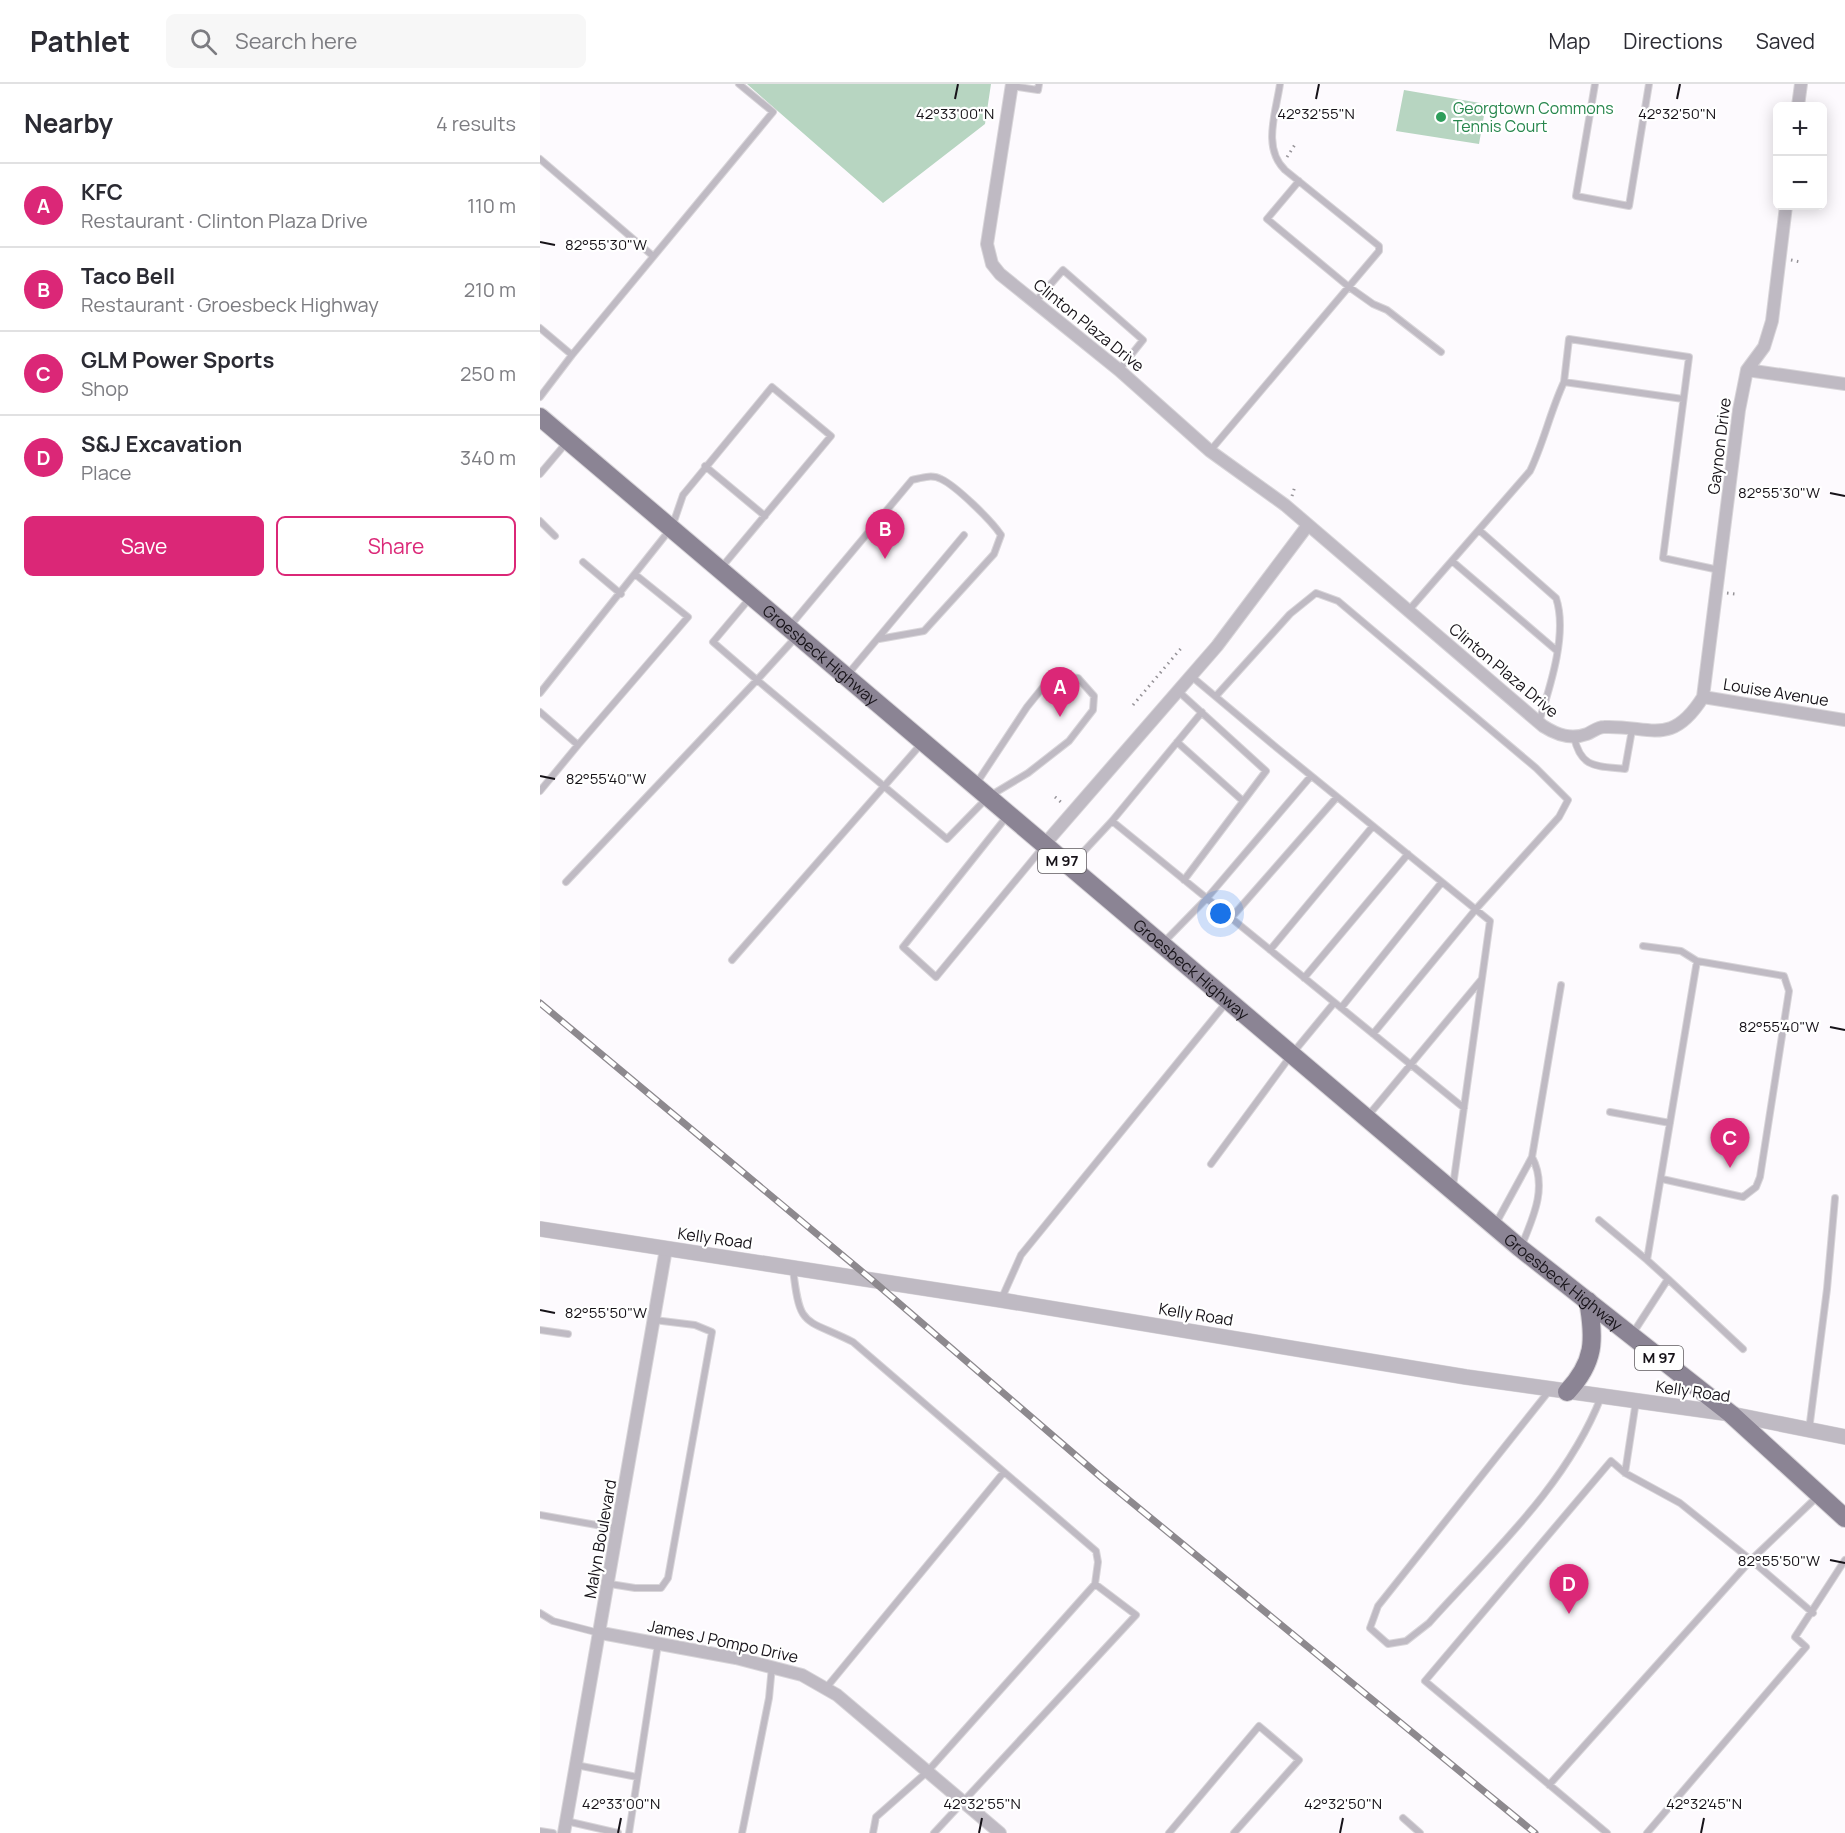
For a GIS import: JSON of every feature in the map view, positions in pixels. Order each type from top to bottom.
[{"type":"main road","name":"Groesbeck Highway","points":[[541,420],[672,527],[1069,867],[1520,1248],[1731,1414],[1845,1518]]},
{"type":"main road","points":[[1559,1391],[1584,1372],[1589,1360],[1593,1327],[1588,1300]]},
{"type":"street","points":[[1798,102],[1800,84]]},
{"type":"street","name":"Clinton Plaza Drive","points":[[1012,85],[990,213],[988,254],[1000,274],[1119,370],[1210,451],[1308,525],[1539,723],[1553,733],[1574,736]]},
{"type":"street","name":"Gaynon Drive","points":[[1703,697],[1747,370],[1764,347],[1772,321],[1786,210]]},
{"type":"street","points":[[1747,370],[1845,384]]},
{"type":"street","points":[[1044,845],[1217,646],[1308,525]]},
{"type":"street","points":[[1574,736],[1602,727],[1654,732],[1669,728],[1692,714],[1703,697]]},
{"type":"street","name":"Louise Avenue","points":[[1703,697],[1845,720]]},
{"type":"street","name":"Kelly Road","points":[[540,1229],[1001,1300],[1559,1391],[1731,1414],[1845,1437]]},
{"type":"street","name":"Malyn Boulevard","points":[[565,1827],[610,1584],[666,1249]]},
{"type":"street","name":"James J Pompo Drive","points":[[601,1633],[772,1666],[802,1675],[826,1688],[1000,1833]]},
{"type":"lane","points":[[540,397],[572,355],[773,112],[739,84]]},
{"type":"lane","points":[[1012,85],[1038,90],[1039,84]]},
{"type":"lane","points":[[1210,451],[1379,251],[1378,246],[1281,165],[1272,149],[1280,84]]},
{"type":"lane","points":[[1594,84],[1576,196],[1629,206],[1649,84]]},
{"type":"lane","points":[[540,159],[653,256]]},
{"type":"lane","points":[[1299,181],[1267,219],[1349,288],[1373,304],[1387,310],[1441,352]]},
{"type":"lane","points":[[1035,302],[1063,270],[1143,340],[1119,370]]},
{"type":"lane","points":[[540,328],[572,355]]},
{"type":"lane","points":[[1409,611],[1530,471],[1543,446],[1552,408],[1564,382],[1569,339],[1689,357],[1662,558],[1720,570]]},
{"type":"lane","points":[[1564,382],[1683,399]]},
{"type":"lane","points":[[540,693],[672,527],[683,495],[772,387],[831,436],[720,569]]},
{"type":"lane","points":[[540,474],[568,441]]},
{"type":"lane","points":[[705,466],[765,516]]},
{"type":"lane","points":[[566,882],[757,680],[912,480],[926,476],[940,478],[992,521],[1001,535],[994,554],[924,631],[879,639]]},
{"type":"lane","points":[[540,521],[555,536]]},
{"type":"lane","points":[[1479,530],[1556,598],[1561,612],[1552,678],[1539,723]]},
{"type":"lane","points":[[846,677],[964,535]]},
{"type":"lane","points":[[1452,561],[1556,650]]},
{"type":"lane","points":[[584,562],[621,594]]},
{"type":"lane","points":[[540,791],[688,617],[636,575]]},
{"type":"lane","points":[[1216,696],[1290,614],[1316,593],[1338,601],[1536,768],[1568,800],[1559,817],[1476,909],[1373,1034]]},
{"type":"lane","points":[[751,596],[713,642],[947,839],[981,791],[1027,707],[1048,681],[1061,676],[1078,678],[1094,696],[1093,710],[1069,741],[1028,773],[981,791]]},
{"type":"lane","points":[[1191,676],[1490,921],[1452,1190]]},
{"type":"lane","points":[[1178,691],[1266,771],[1184,880]]},
{"type":"lane","points":[[540,712],[578,745]]},
{"type":"lane","points":[[1069,867],[1112,821],[1202,712]]},
{"type":"lane","points":[[1574,736],[1578,753],[1590,765],[1625,770],[1632,730]]},
{"type":"lane","points":[[732,960],[923,742]]},
{"type":"lane","points":[[1177,742],[1243,801]]},
{"type":"lane","points":[[1162,944],[1207,898],[1311,776]]},
{"type":"lane","points":[[1231,918],[1337,797]]},
{"type":"lane","points":[[1008,815],[903,947],[936,977],[1044,845]]},
{"type":"lane","points":[[1112,821],[1464,1108]]},
{"type":"lane","points":[[1270,950],[1373,826]]},
{"type":"lane","points":[[1304,978],[1408,854]]},
{"type":"lane","points":[[1341,1008],[1442,882]]},
{"type":"lane","points":[[1643,946],[1681,951],[1697,961],[1784,976],[1789,991],[1762,1165],[1756,1186],[1743,1197],[1662,1179]]},
{"type":"lane","points":[[1647,1260],[1697,961]]},
{"type":"lane","points":[[1367,1118],[1409,1064],[1482,980]]},
{"type":"lane","points":[[1495,1226],[1532,1157],[1561,985]]},
{"type":"lane","points":[[1001,1300],[1021,1255],[1229,1000]]},
{"type":"lane","points":[[1211,1164],[1292,1054],[1334,1003]]},
{"type":"lane","points":[[1610,1112],[1670,1123]]},
{"type":"lane","points":[[1520,1248],[1536,1210],[1539,1175],[1532,1157]]},
{"type":"lane","points":[[1809,1431],[1827,1289],[1834,1198]]},
{"type":"lane","points":[[1599,1220],[1647,1260],[1743,1349]]},
{"type":"lane","points":[[793,1268],[797,1302],[803,1316],[814,1325],[853,1342],[1096,1551],[1098,1562],[1095,1584],[927,1772],[876,1818],[873,1833]]},
{"type":"lane","points":[[1631,1336],[1668,1279]]},
{"type":"lane","points":[[610,1584],[661,1588],[669,1578],[710,1344],[712,1332],[704,1328],[654,1320]]},
{"type":"lane","points":[[540,1330],[568,1335]]},
{"type":"lane","points":[[1559,1391],[1378,1606],[1370,1628],[1388,1644],[1406,1641],[1429,1623],[1548,1489],[1589,1426],[1601,1396]]},
{"type":"lane","points":[[1624,1473],[1636,1401]]},
{"type":"lane","points":[[1607,1833],[1425,1682],[1611,1461],[1624,1473],[1680,1503],[1813,1613]]},
{"type":"lane","points":[[826,1688],[1004,1472]]},
{"type":"lane","points":[[1549,1785],[1751,1560],[1819,1494]]},
{"type":"lane","points":[[540,1515],[619,1529]]},
{"type":"lane","points":[[1647,1833],[1806,1647],[1795,1637],[1813,1613],[1845,1560]]},
{"type":"lane","points":[[934,1833],[1136,1615],[1095,1584]]},
{"type":"lane","points":[[540,1613],[553,1621],[601,1633]]},
{"type":"lane","points":[[629,1833],[658,1644]]},
{"type":"lane","points":[[742,1833],[770,1698],[772,1666]]},
{"type":"lane","points":[[1169,1833],[1259,1726],[1299,1760],[1234,1833]]},
{"type":"lane","points":[[576,1765],[637,1777]]},
{"type":"lane","points":[[1403,1818],[1420,1833]]},
{"type":"lane","points":[[565,1827],[618,1833]]},
{"type":"lane","points":[[540,1831],[553,1833]]},
{"type":"path","points":[[1133,705],[1183,646]]},
{"type":"green space","points":[[747,84],[991,84],[985,124],[883,203]]},
{"type":"green space","name":"Georgtown Commons Tennis Court","points":[[1404,90],[1486,104],[1479,144],[1396,131]]},
{"type":"railway","points":[[540,1003],[872,1280],[1102,1478],[1535,1833]]},
{"type":"place","name":"Georgtown Commons Tennis Court","points":[[1441,117]]},
{"type":"place","name":"Taco Bell","points":[[885,559]]},
{"type":"place","name":"KFC","points":[[1060,717]]},
{"type":"place","name":"GLM Power Sports","points":[[1730,1168]]},
{"type":"place","name":"S&J Excavation","points":[[1569,1614]]}]
